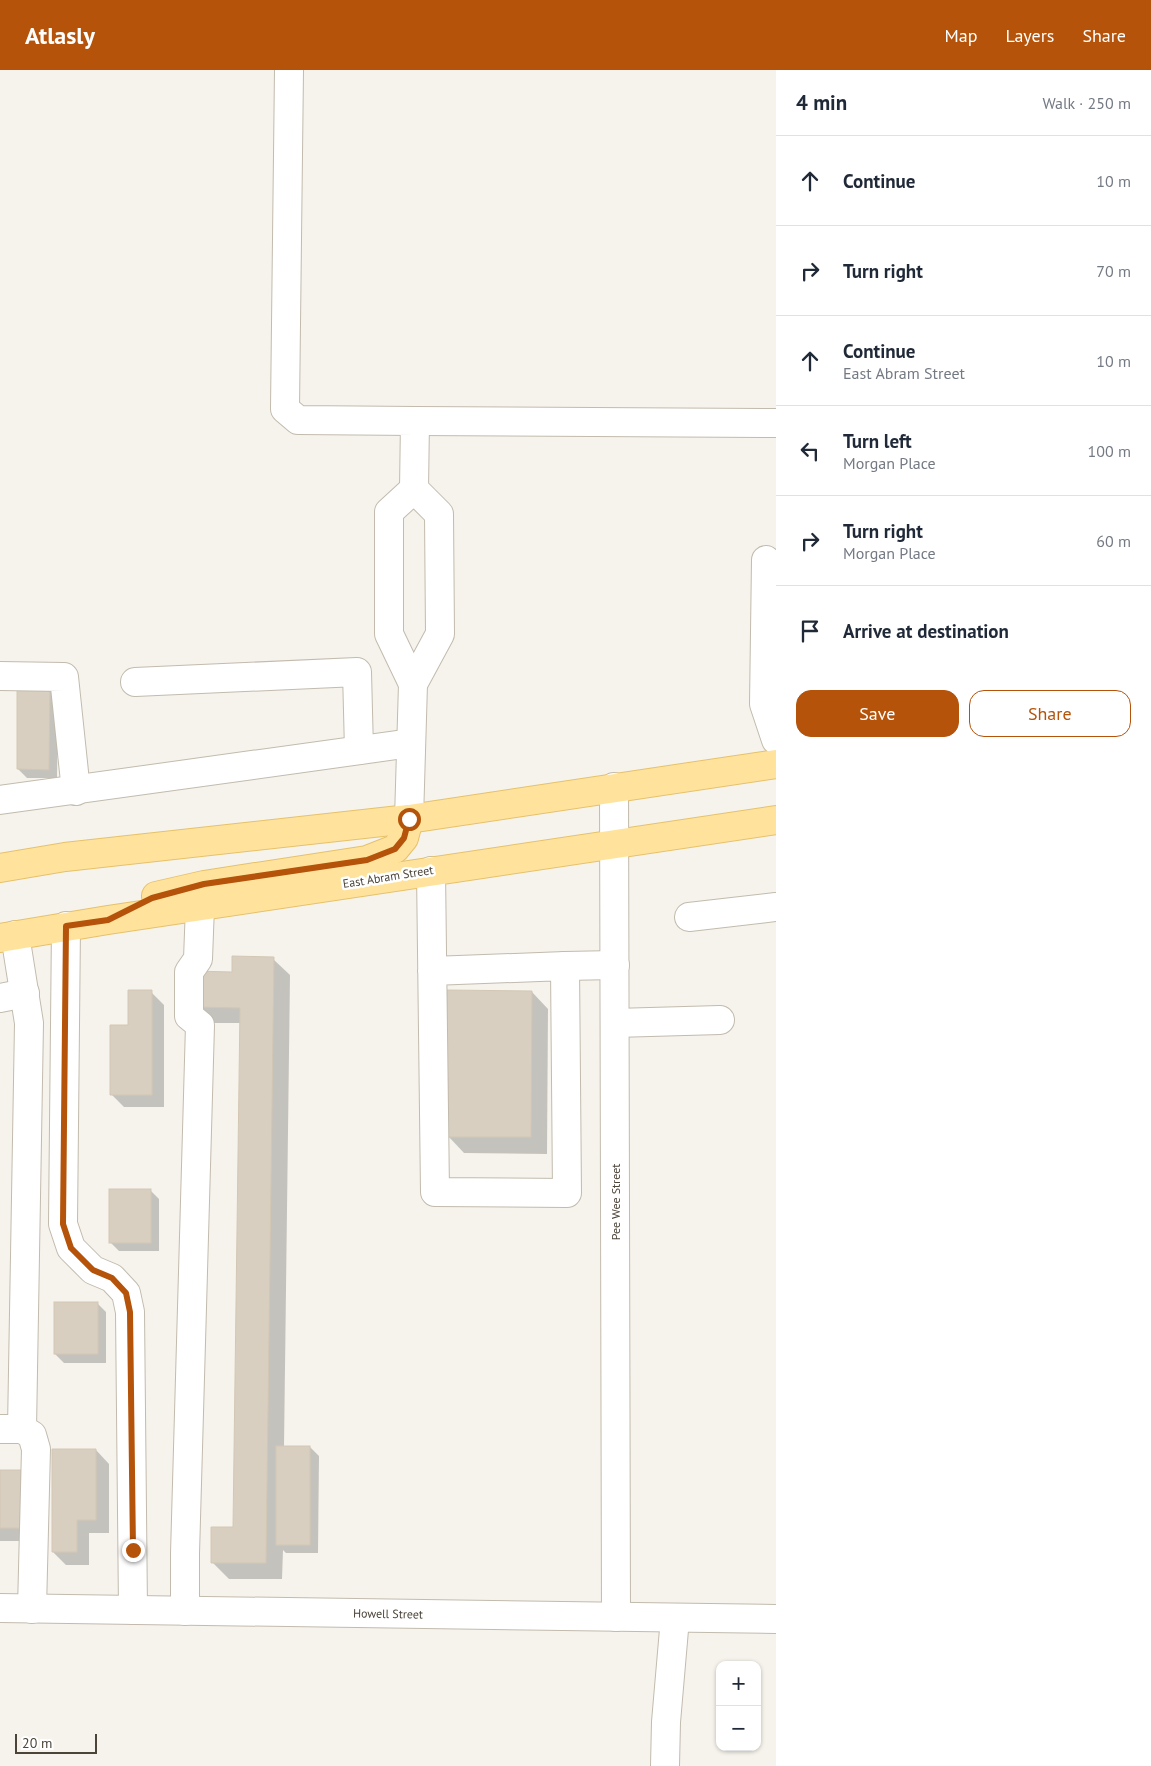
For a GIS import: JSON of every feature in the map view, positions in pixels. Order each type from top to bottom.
[{"type":"main road","points":[[0,868],[65,857],[409,819],[776,764]]},
{"type":"main road","points":[[108,920],[152,898],[204,884],[367,860],[388,853],[400,844],[404,838],[409,819]]},
{"type":"main road","name":"East Abram Street","points":[[8,937],[66,926],[776,820]]},
{"type":"street","points":[[289,70],[285,409],[298,420],[776,423]]},
{"type":"street","points":[[409,819],[413,684],[440,634],[439,514],[414,489],[415,421]]},
{"type":"street","points":[[413,684],[389,634],[389,512],[414,489]]},
{"type":"street","points":[[766,560],[764,704],[776,740]]},
{"type":"street","points":[[135,682],[357,672],[359,750]]},
{"type":"street","points":[[0,676],[64,677],[76,791]]},
{"type":"street","points":[[0,800],[76,791],[128,782],[411,743]]},
{"type":"street","name":"Pee Wee Street","points":[[614,787],[616,1617]]},
{"type":"street","points":[[431,871],[435,1192],[567,1193],[565,966]]},
{"type":"street","points":[[185,1611],[185,1534],[200,1026],[189,1016],[190,972],[198,959],[200,906]]},
{"type":"street","points":[[689,917],[776,907]]},
{"type":"street","points":[[66,926],[63,1224],[71,1248],[93,1270],[112,1278],[126,1293],[130,1312],[133,1610]]},
{"type":"street","points":[[8,937],[12,996],[30,1023],[11,1429],[32,1435],[36,1449],[32,1609]]},
{"type":"street","points":[[432,971],[615,965]]},
{"type":"street","points":[[615,1023],[720,1020]]},
{"type":"street","name":"Howell Street","points":[[0,1608],[776,1619]]},
{"type":"street","points":[[665,1766],[666,1722],[675,1618]]},
{"type":"building","points":[[17,684],[50,684],[49,770],[17,769]]},
{"type":"building","points":[[232,956],[274,957],[266,1563],[211,1563],[211,1527],[233,1527],[240,1008],[193,1007],[193,971],[232,972]]},
{"type":"building","points":[[128,990],[152,990],[152,1095],[110,1095],[110,1025],[128,1025]]},
{"type":"building","points":[[447,990],[532,991],[531,1137],[446,1137]]},
{"type":"building","points":[[109,1189],[151,1189],[151,1243],[109,1243]]},
{"type":"building","points":[[54,1302],[98,1302],[98,1354],[54,1354]]},
{"type":"building","points":[[276,1446],[310,1446],[310,1545],[276,1545]]},
{"type":"building","points":[[52,1449],[96,1449],[96,1520],[77,1520],[77,1552],[52,1552]]},
{"type":"building","points":[[0,1470],[21,1470],[21,1528],[0,1528]]},
{"type":"route","points":[[133,1550],[130,1312],[126,1293],[112,1278],[93,1270],[71,1248],[63,1224],[66,926],[108,920],[152,898],[204,884],[367,860],[395,849],[404,838],[409,819]]}]
